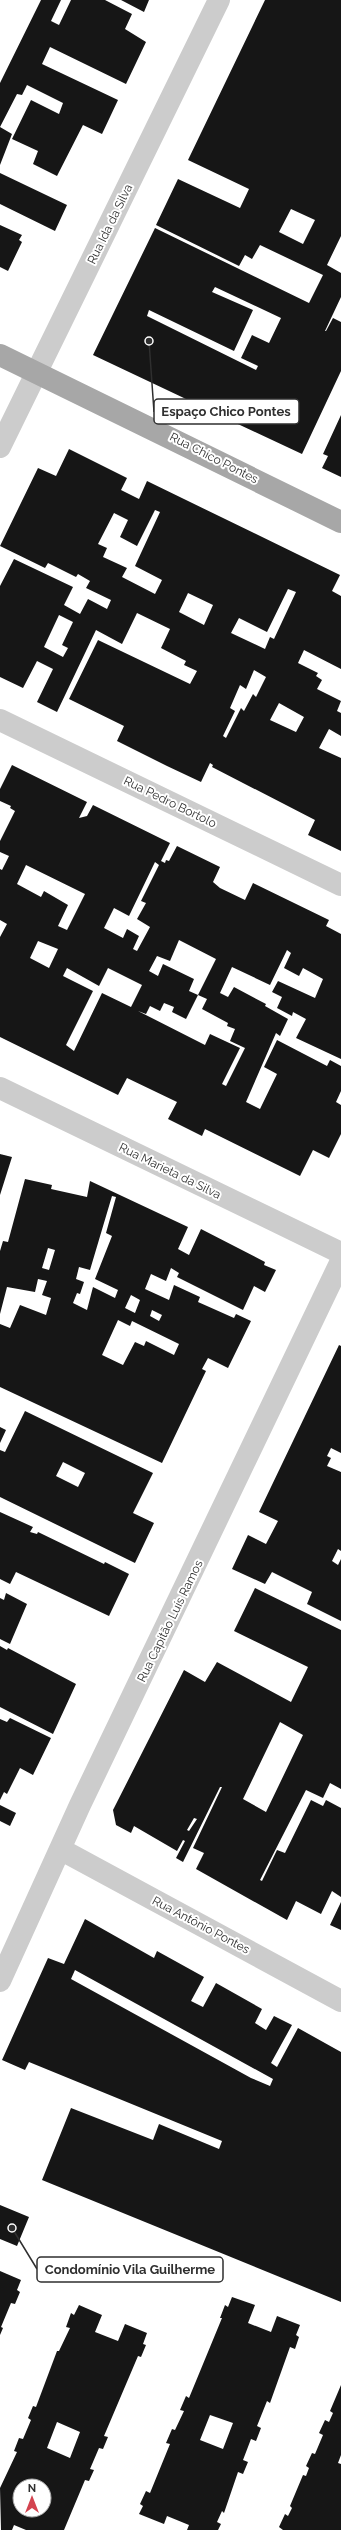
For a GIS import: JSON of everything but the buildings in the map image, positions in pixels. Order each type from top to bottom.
[{"type":"main road","name":"Rua Chico Pontes","points":[[0,355],[341,522]]},
{"type":"street","name":"Rua Ida da Silva","points":[[0,447],[219,0]]},
{"type":"street","name":"Rua Pedro Bortolo","points":[[0,720],[341,885]]},
{"type":"street","name":"Rua Marieta da Silva","points":[[0,1088],[341,1253]]},
{"type":"street","name":"Rua Capitão Luís Ramos","points":[[0,1981],[60,1849],[341,1262]]},
{"type":"street","name":"Rua Antônio Pontes","points":[[60,1849],[341,2001]]},
{"type":"place","name":"Espaço Chico Pontes","points":[[149,341]]},
{"type":"place","name":"Condomínio Vila Guilherme","points":[[12,2228]]}]
